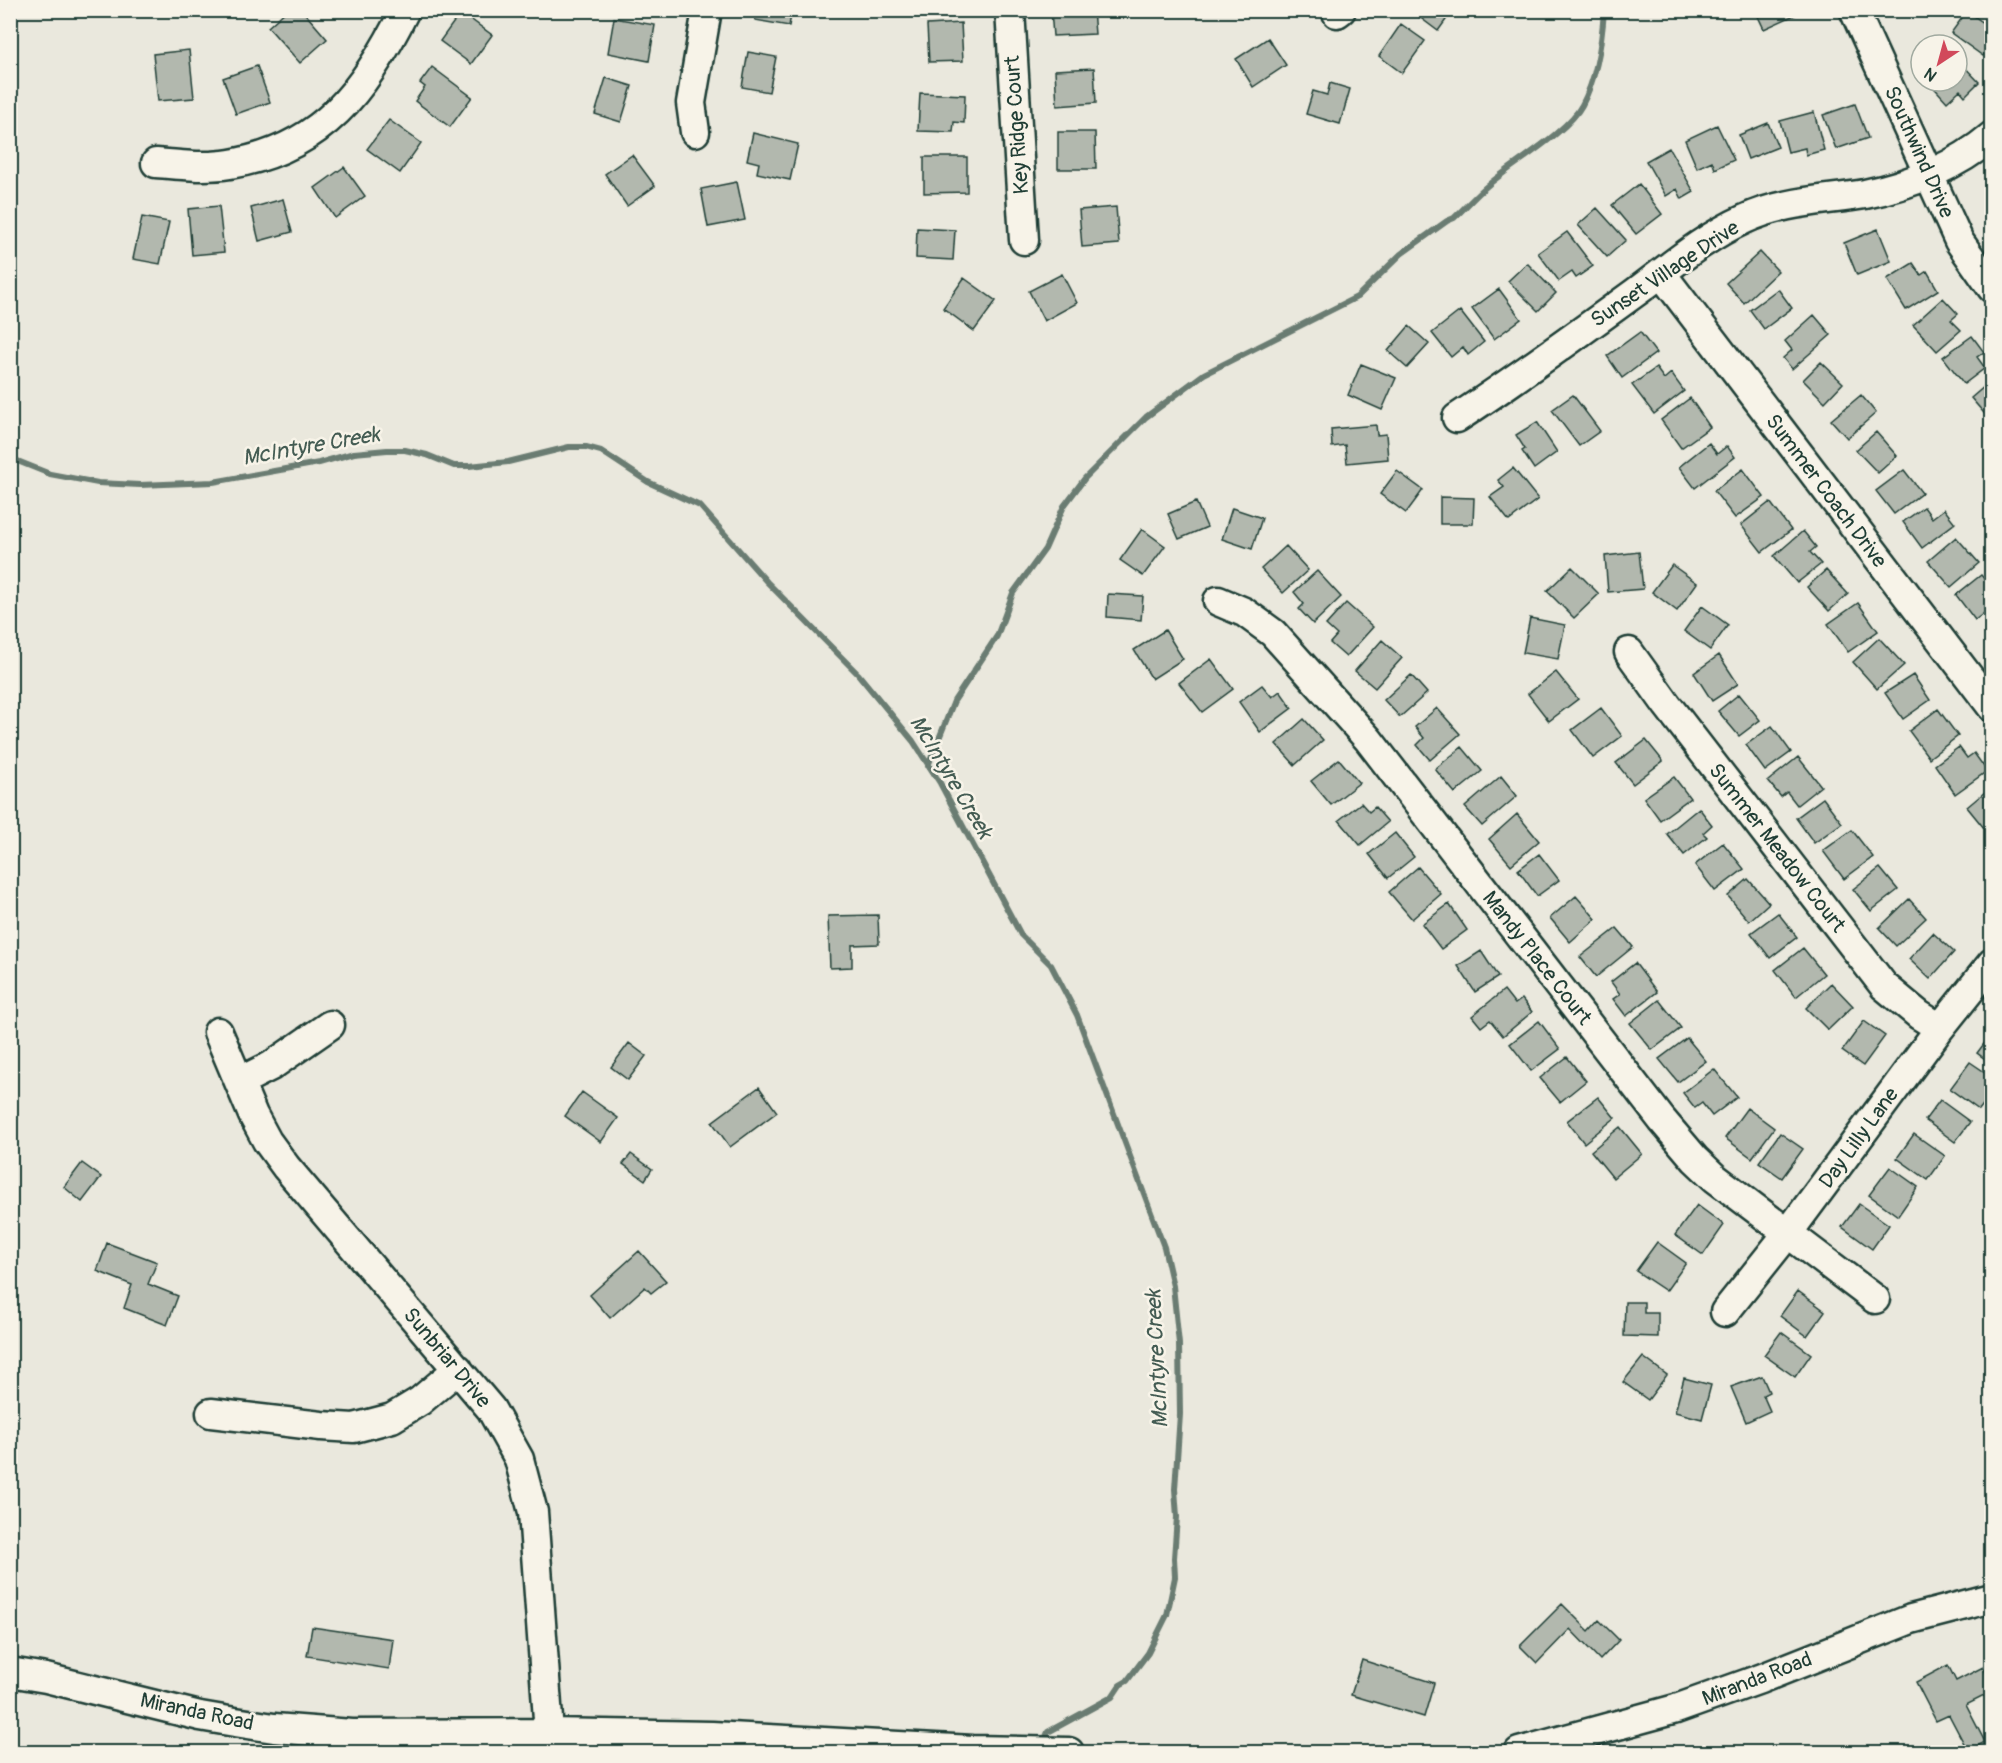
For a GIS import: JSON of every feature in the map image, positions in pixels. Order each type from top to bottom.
[{"type":"street","points":[[156,163],[191,166],[229,165],[270,154],[302,139],[331,119],[358,89],[375,64],[405,10]]},
{"type":"street","points":[[694,132],[691,103],[707,10]]},
{"type":"street","name":"Key Ridge Court","points":[[1010,10],[1024,240]]},
{"type":"street","name":"Southwind Drive","points":[[1854,10],[1959,241],[1992,288]]},
{"type":"street","name":"Sunset Village Drive","points":[[1458,418],[1724,230],[1764,212],[1800,202],[1864,194],[1891,188],[1949,166],[1976,150],[1992,136]]},
{"type":"street","name":"Summer Coach Drive","points":[[1662,273],[1992,707]]},
{"type":"street","name":"Mandy Place Court","points":[[1218,601],[1245,612],[1273,633],[1368,739],[1675,1136],[1715,1178],[1875,1299]]},
{"type":"street","name":"Summer Meadow Court","points":[[1629,652],[1667,705],[1884,986],[1919,1015],[1940,1028]]},
{"type":"street","name":"Day Lilly Lane","points":[[1725,1312],[1788,1233],[1940,1028],[1992,963]]},
{"type":"street","points":[[239,1082],[271,1066],[330,1025]]},
{"type":"street","name":"Sunbriar Drive","points":[[218,1032],[257,1124],[286,1167],[491,1409],[519,1459],[533,1512],[549,1733]]},
{"type":"street","points":[[211,1413],[354,1428],[392,1418],[420,1401],[458,1369]]},
{"type":"street","name":"Miranda Road","points":[[1519,1752],[1676,1709],[1760,1679],[1911,1619],[1992,1598]]},
{"type":"street","name":"Miranda Road","points":[[10,1672],[45,1678],[200,1716],[274,1728],[352,1734],[549,1733],[712,1736],[973,1750],[1069,1752]]},
{"type":"building","points":[[287,10],[302,10],[327,39],[300,63],[268,27]]},
{"type":"building","points":[[756,10],[792,10],[789,26],[755,20]]},
{"type":"building","points":[[1051,10],[1093,10],[1095,34],[1053,36]]},
{"type":"building","points":[[1410,10],[1453,10],[1438,31]]},
{"type":"building","points":[[1755,10],[1798,10],[1799,13],[1764,29]]},
{"type":"building","points":[[1967,11],[1992,29],[1992,44],[1983,56],[1969,46],[1969,33],[1951,33]]},
{"type":"building","points":[[461,12],[492,35],[471,64],[440,41]]},
{"type":"building","points":[[614,18],[655,25],[649,61],[608,53]]},
{"type":"building","points":[[961,23],[963,61],[929,62],[927,25]]},
{"type":"building","points":[[1401,24],[1425,41],[1402,73],[1379,56]]},
{"type":"building","points":[[1268,38],[1286,65],[1253,87],[1236,59]]},
{"type":"building","points":[[189,50],[194,98],[158,101],[153,54]]},
{"type":"building","points":[[748,52],[776,57],[769,92],[742,87]]},
{"type":"building","points":[[257,66],[270,102],[236,114],[223,78]]},
{"type":"building","points":[[432,67],[472,97],[450,127],[415,101],[425,87],[420,83]]},
{"type":"building","points":[[1094,68],[1096,103],[1057,106],[1055,70]]},
{"type":"building","points":[[1969,72],[1979,82],[1969,92]]},
{"type":"building","points":[[606,78],[632,86],[621,122],[595,114]]},
{"type":"building","points":[[1330,83],[1350,89],[1340,124],[1306,114],[1313,91],[1327,95]]},
{"type":"building","points":[[920,93],[965,95],[964,123],[954,122],[953,132],[918,131]]},
{"type":"building","points":[[1939,93],[1957,93],[1947,102]]},
{"type":"building","points":[[1855,104],[1868,138],[1836,149],[1823,115]]},
{"type":"building","points":[[1814,112],[1824,150],[1806,155],[1805,148],[1788,152],[1780,121]]},
{"type":"building","points":[[389,120],[421,143],[400,173],[367,149]]},
{"type":"building","points":[[1768,123],[1778,147],[1748,159],[1739,135]]},
{"type":"building","points":[[1717,125],[1734,160],[1715,169],[1712,161],[1697,168],[1685,140]]},
{"type":"building","points":[[1058,132],[1095,132],[1096,169],[1058,169]]},
{"type":"building","points":[[753,133],[798,144],[790,180],[757,173],[759,163],[747,160]]},
{"type":"building","points":[[1669,148],[1694,192],[1682,199],[1677,189],[1666,196],[1646,161]]},
{"type":"building","points":[[632,155],[655,186],[627,206],[605,174]]},
{"type":"building","points":[[924,157],[967,157],[967,192],[924,193]]},
{"type":"building","points":[[344,167],[365,196],[335,218],[315,188]]},
{"type":"building","points":[[737,182],[745,220],[708,227],[701,189]]},
{"type":"building","points":[[1639,184],[1662,214],[1636,234],[1612,205]]},
{"type":"building","points":[[283,199],[292,232],[259,241],[251,208]]},
{"type":"building","points":[[219,206],[224,252],[192,255],[188,209]]},
{"type":"building","points":[[1116,207],[1119,244],[1082,247],[1079,210]]},
{"type":"building","points":[[1597,208],[1626,240],[1607,257],[1578,225]]},
{"type":"building","points":[[142,217],[169,222],[160,264],[133,259]]},
{"type":"building","points":[[917,228],[955,230],[953,260],[916,258]]},
{"type":"building","points":[[1878,229],[1891,261],[1857,275],[1844,243]]},
{"type":"building","points":[[1567,232],[1593,266],[1576,278],[1572,272],[1559,281],[1538,253]]},
{"type":"building","points":[[1760,252],[1778,271],[1744,303],[1726,283]]},
{"type":"building","points":[[1527,263],[1556,293],[1538,311],[1508,281]]},
{"type":"building","points":[[1913,263],[1921,275],[1927,271],[1938,290],[1906,310],[1887,279]]},
{"type":"building","points":[[1062,274],[1077,303],[1044,321],[1029,291]]},
{"type":"building","points":[[964,278],[996,301],[974,331],[943,308]]},
{"type":"building","points":[[1499,289],[1521,319],[1494,339],[1472,309]]},
{"type":"building","points":[[1778,289],[1792,308],[1764,329],[1750,310]]},
{"type":"building","points":[[1943,298],[1958,314],[1951,320],[1961,330],[1937,351],[1913,325]]},
{"type":"building","points":[[1460,311],[1484,342],[1468,355],[1463,347],[1451,357],[1432,333]]},
{"type":"building","points":[[1814,315],[1831,335],[1792,369],[1783,358],[1792,350],[1785,341]]},
{"type":"building","points":[[1409,326],[1429,344],[1407,368],[1388,351]]},
{"type":"building","points":[[1640,332],[1656,353],[1622,378],[1607,356]]},
{"type":"building","points":[[1972,336],[1984,352],[1977,357],[1985,368],[1964,384],[1943,357]]},
{"type":"building","points":[[1821,362],[1843,383],[1825,402],[1803,380]]},
{"type":"building","points":[[1361,364],[1396,378],[1382,410],[1348,395]]},
{"type":"building","points":[[1656,368],[1664,379],[1671,373],[1684,391],[1654,414],[1632,385]]},
{"type":"building","points":[[1992,380],[1992,419],[1990,420],[1971,398]]},
{"type":"building","points":[[1573,395],[1600,431],[1579,446],[1552,410]]},
{"type":"building","points":[[1861,395],[1876,413],[1847,438],[1831,420]]},
{"type":"building","points":[[1690,398],[1710,427],[1681,448],[1661,420]]},
{"type":"building","points":[[1537,422],[1557,452],[1534,469],[1522,451],[1525,449],[1516,435]]},
{"type":"building","points":[[1376,425],[1377,435],[1386,434],[1388,459],[1347,463],[1345,445],[1332,447],[1331,429]]},
{"type":"building","points":[[1876,432],[1897,456],[1878,473],[1856,450]]},
{"type":"building","points":[[1709,443],[1717,454],[1727,446],[1735,457],[1695,488],[1679,467]]},
{"type":"building","points":[[1513,468],[1538,499],[1509,521],[1490,497],[1504,487],[1498,480]]},
{"type":"building","points":[[1743,469],[1764,497],[1735,518],[1714,491]]},
{"type":"building","points":[[1904,470],[1922,493],[1894,514],[1876,491]]},
{"type":"building","points":[[1397,471],[1423,490],[1406,513],[1380,494]]},
{"type":"building","points":[[1440,497],[1474,498],[1473,524],[1440,524]]},
{"type":"building","points":[[1196,502],[1207,527],[1179,539],[1168,514]]},
{"type":"building","points":[[1770,502],[1791,530],[1762,552],[1741,525]]},
{"type":"building","points":[[1924,507],[1932,518],[1944,509],[1955,523],[1922,548],[1903,522]]},
{"type":"building","points":[[1232,508],[1262,518],[1252,549],[1222,539]]},
{"type":"building","points":[[1142,529],[1165,546],[1143,576],[1120,560]]},
{"type":"building","points":[[1803,531],[1816,547],[1810,552],[1821,564],[1797,583],[1774,556]]},
{"type":"building","points":[[1956,537],[1979,563],[1951,587],[1928,561]]},
{"type":"building","points":[[1286,546],[1308,570],[1283,593],[1261,569]]},
{"type":"building","points":[[1639,552],[1643,589],[1608,592],[1605,556]]},
{"type":"building","points":[[1672,565],[1697,583],[1677,611],[1652,592]]},
{"type":"building","points":[[1572,567],[1599,594],[1574,618],[1547,591]]},
{"type":"building","points":[[1826,570],[1848,594],[1829,611],[1807,587]]},
{"type":"building","points":[[1317,571],[1341,597],[1313,624],[1299,609],[1304,604],[1294,592]]},
{"type":"building","points":[[1981,575],[1992,588],[1992,607],[1975,620],[1956,595]]},
{"type":"building","points":[[1108,594],[1143,596],[1141,620],[1107,617]]},
{"type":"building","points":[[1346,603],[1373,627],[1346,657],[1330,643],[1337,635],[1326,625]]},
{"type":"building","points":[[1858,603],[1878,631],[1848,652],[1828,624]]},
{"type":"building","points":[[1702,606],[1728,625],[1710,650],[1684,631]]},
{"type":"building","points":[[1530,618],[1565,625],[1558,659],[1523,653]]},
{"type":"building","points":[[1165,630],[1183,659],[1152,679],[1134,650]]},
{"type":"building","points":[[1879,638],[1904,665],[1877,689],[1853,662]]},
{"type":"building","points":[[1382,640],[1402,658],[1375,688],[1355,671]]},
{"type":"building","points":[[1719,655],[1738,684],[1712,701],[1694,673]]},
{"type":"building","points":[[1211,659],[1233,689],[1202,712],[1179,683]]},
{"type":"building","points":[[1556,672],[1578,699],[1549,721],[1528,694]]},
{"type":"building","points":[[1411,675],[1427,693],[1400,717],[1384,700]]},
{"type":"building","points":[[1913,675],[1930,700],[1903,719],[1885,693]]},
{"type":"building","points":[[1262,685],[1272,697],[1280,691],[1292,708],[1260,732],[1239,702]]},
{"type":"building","points":[[1739,694],[1760,720],[1739,736],[1718,711]]},
{"type":"building","points":[[1437,708],[1460,734],[1430,760],[1417,745],[1424,738],[1415,727]]},
{"type":"building","points":[[1601,708],[1622,736],[1593,758],[1572,730]]},
{"type":"building","points":[[1938,709],[1958,736],[1929,758],[1909,731]]},
{"type":"building","points":[[1304,719],[1323,740],[1295,765],[1276,744]]},
{"type":"building","points":[[1772,726],[1791,752],[1765,771],[1746,745]]},
{"type":"building","points":[[1646,740],[1663,761],[1633,784],[1616,763]]},
{"type":"building","points":[[1462,747],[1482,771],[1455,793],[1435,769]]},
{"type":"building","points":[[1959,747],[1967,758],[1974,753],[1987,771],[1955,794],[1935,765]]},
{"type":"building","points":[[1798,757],[1821,786],[1797,805],[1787,792],[1781,797],[1768,781]]},
{"type":"building","points":[[1339,759],[1359,783],[1331,805],[1311,781]]},
{"type":"building","points":[[1501,776],[1517,796],[1482,826],[1465,807]]},
{"type":"building","points":[[1674,777],[1690,798],[1660,820],[1644,798]]},
{"type":"building","points":[[1992,786],[1992,822],[1984,828],[1967,807]]},
{"type":"building","points":[[1823,798],[1842,823],[1814,843],[1796,818]]},
{"type":"building","points":[[1361,803],[1369,812],[1375,807],[1388,822],[1360,845],[1339,820]]},
{"type":"building","points":[[1699,808],[1712,825],[1703,833],[1707,837],[1684,855],[1667,834]]},
{"type":"building","points":[[1517,814],[1539,841],[1511,865],[1489,839]]},
{"type":"building","points":[[1852,830],[1873,857],[1844,879],[1823,851]]},
{"type":"building","points":[[1395,833],[1414,857],[1388,878],[1369,854]]},
{"type":"building","points":[[1723,843],[1744,869],[1715,891],[1695,865]]},
{"type":"building","points":[[1539,854],[1559,880],[1537,896],[1518,870]]},
{"type":"building","points":[[1418,867],[1441,894],[1412,919],[1389,892]]},
{"type":"building","points":[[1880,868],[1898,890],[1871,911],[1853,889]]},
{"type":"building","points":[[1748,879],[1769,903],[1749,921],[1728,896]]},
{"type":"building","points":[[1576,896],[1596,919],[1570,942],[1550,918]]},
{"type":"building","points":[[1909,899],[1926,918],[1896,946],[1879,928]]},
{"type":"building","points":[[1449,904],[1467,930],[1441,949],[1422,924]]},
{"type":"building","points":[[1778,913],[1797,937],[1770,958],[1751,933]]},
{"type":"building","points":[[878,915],[879,944],[852,945],[852,967],[830,968],[828,916]]},
{"type":"building","points":[[1617,928],[1633,947],[1596,977],[1580,957]]},
{"type":"building","points":[[1933,933],[1954,952],[1930,979],[1909,959]]},
{"type":"building","points":[[1803,948],[1824,974],[1796,997],[1775,970]]},
{"type":"building","points":[[1481,951],[1498,977],[1475,992],[1458,966]]},
{"type":"building","points":[[1635,963],[1657,992],[1626,1016],[1613,999],[1620,994],[1611,982]]},
{"type":"building","points":[[1831,983],[1853,1006],[1828,1030],[1806,1008]]},
{"type":"building","points":[[1504,990],[1515,1004],[1522,999],[1532,1012],[1503,1036],[1490,1020],[1481,1027],[1472,1016]]},
{"type":"building","points":[[1659,1000],[1681,1028],[1652,1050],[1630,1023]]},
{"type":"building","points":[[1539,1021],[1560,1049],[1531,1071],[1510,1044]]},
{"type":"building","points":[[1864,1021],[1885,1036],[1863,1066],[1842,1051]]},
{"type":"building","points":[[1992,1033],[1992,1064],[1977,1053]]},
{"type":"building","points":[[1687,1038],[1706,1061],[1678,1082],[1659,1059]]},
{"type":"building","points":[[629,1043],[646,1056],[628,1080],[611,1067]]},
{"type":"building","points":[[1567,1057],[1586,1081],[1560,1102],[1540,1078]]},
{"type":"building","points":[[1970,1062],[1992,1077],[1992,1093],[1979,1110],[1950,1089]]},
{"type":"building","points":[[1714,1069],[1737,1097],[1712,1116],[1702,1103],[1695,1108],[1683,1093]]},
{"type":"building","points":[[759,1087],[777,1112],[730,1147],[712,1122]]},
{"type":"building","points":[[582,1092],[618,1118],[601,1142],[565,1116]]},
{"type":"building","points":[[1598,1097],[1615,1118],[1584,1143],[1567,1121]]},
{"type":"building","points":[[1940,1100],[1970,1122],[1955,1142],[1925,1120]]},
{"type":"building","points":[[1747,1108],[1774,1128],[1752,1158],[1725,1138]]},
{"type":"building","points":[[1620,1127],[1642,1154],[1613,1178],[1591,1151]]},
{"type":"building","points":[[1780,1133],[1803,1149],[1782,1178],[1759,1162]]},
{"type":"building","points":[[1914,1134],[1945,1156],[1928,1180],[1897,1158]]},
{"type":"building","points":[[631,1154],[652,1169],[645,1180],[623,1164]]},
{"type":"building","points":[[82,1163],[101,1177],[82,1202],[64,1187]]},
{"type":"building","points":[[1890,1167],[1918,1187],[1898,1216],[1869,1195]]},
{"type":"building","points":[[1859,1204],[1889,1225],[1872,1249],[1842,1227]]},
{"type":"building","points":[[1697,1205],[1724,1225],[1703,1255],[1675,1235]]},
{"type":"building","points":[[1657,1242],[1686,1263],[1666,1291],[1636,1271]]},
{"type":"building","points":[[107,1243],[157,1262],[148,1284],[178,1296],[167,1325],[124,1308],[132,1285],[97,1271]]},
{"type":"building","points":[[639,1251],[666,1281],[651,1293],[645,1287],[610,1318],[590,1295]]},
{"type":"building","points":[[1798,1291],[1825,1311],[1807,1336],[1780,1316]]},
{"type":"building","points":[[1625,1302],[1644,1302],[1644,1313],[1658,1313],[1658,1337],[1624,1336]]},
{"type":"building","points":[[1781,1332],[1811,1354],[1795,1377],[1764,1355]]},
{"type":"building","points":[[1643,1357],[1667,1375],[1648,1400],[1623,1382]]},
{"type":"building","points":[[1762,1376],[1769,1392],[1763,1395],[1770,1411],[1746,1422],[1731,1387]]},
{"type":"building","points":[[1684,1378],[1711,1385],[1702,1419],[1675,1412]]},
{"type":"building","points":[[1562,1604],[1589,1631],[1599,1620],[1619,1640],[1600,1660],[1570,1629],[1537,1663],[1520,1646]]},
{"type":"building","points":[[312,1627],[393,1639],[389,1669],[307,1656]]},
{"type":"building","points":[[1362,1660],[1434,1683],[1424,1717],[1351,1695]]},
{"type":"building","points":[[1948,1665],[1956,1681],[1983,1667],[1992,1685],[1992,1692],[1966,1705],[1985,1742],[1968,1751],[1949,1715],[1936,1721],[1916,1682]]},
{"type":"waterway","points":[[928,766],[954,701],[997,636],[1013,593],[1045,549],[1064,506],[1085,478],[1146,417],[1204,374],[1357,297],[1401,254],[1454,218],[1487,186],[1565,126],[1582,105],[1591,83],[1600,47],[1604,10]]},
{"type":"waterway","name":"McIntyre Creek","points":[[10,458],[50,474],[98,483],[140,485],[213,482],[319,463],[354,453],[387,450],[405,450],[427,455],[454,466],[508,462],[569,447],[586,447],[601,451],[648,482],[700,506],[767,582],[858,674],[913,741],[940,783],[1021,935],[1051,965],[1077,1015],[1164,1247],[1173,1286],[1179,1344],[1180,1414],[1175,1489],[1177,1517],[1175,1577],[1167,1615],[1148,1653],[1112,1697],[1048,1732],[1043,1744]]}]
